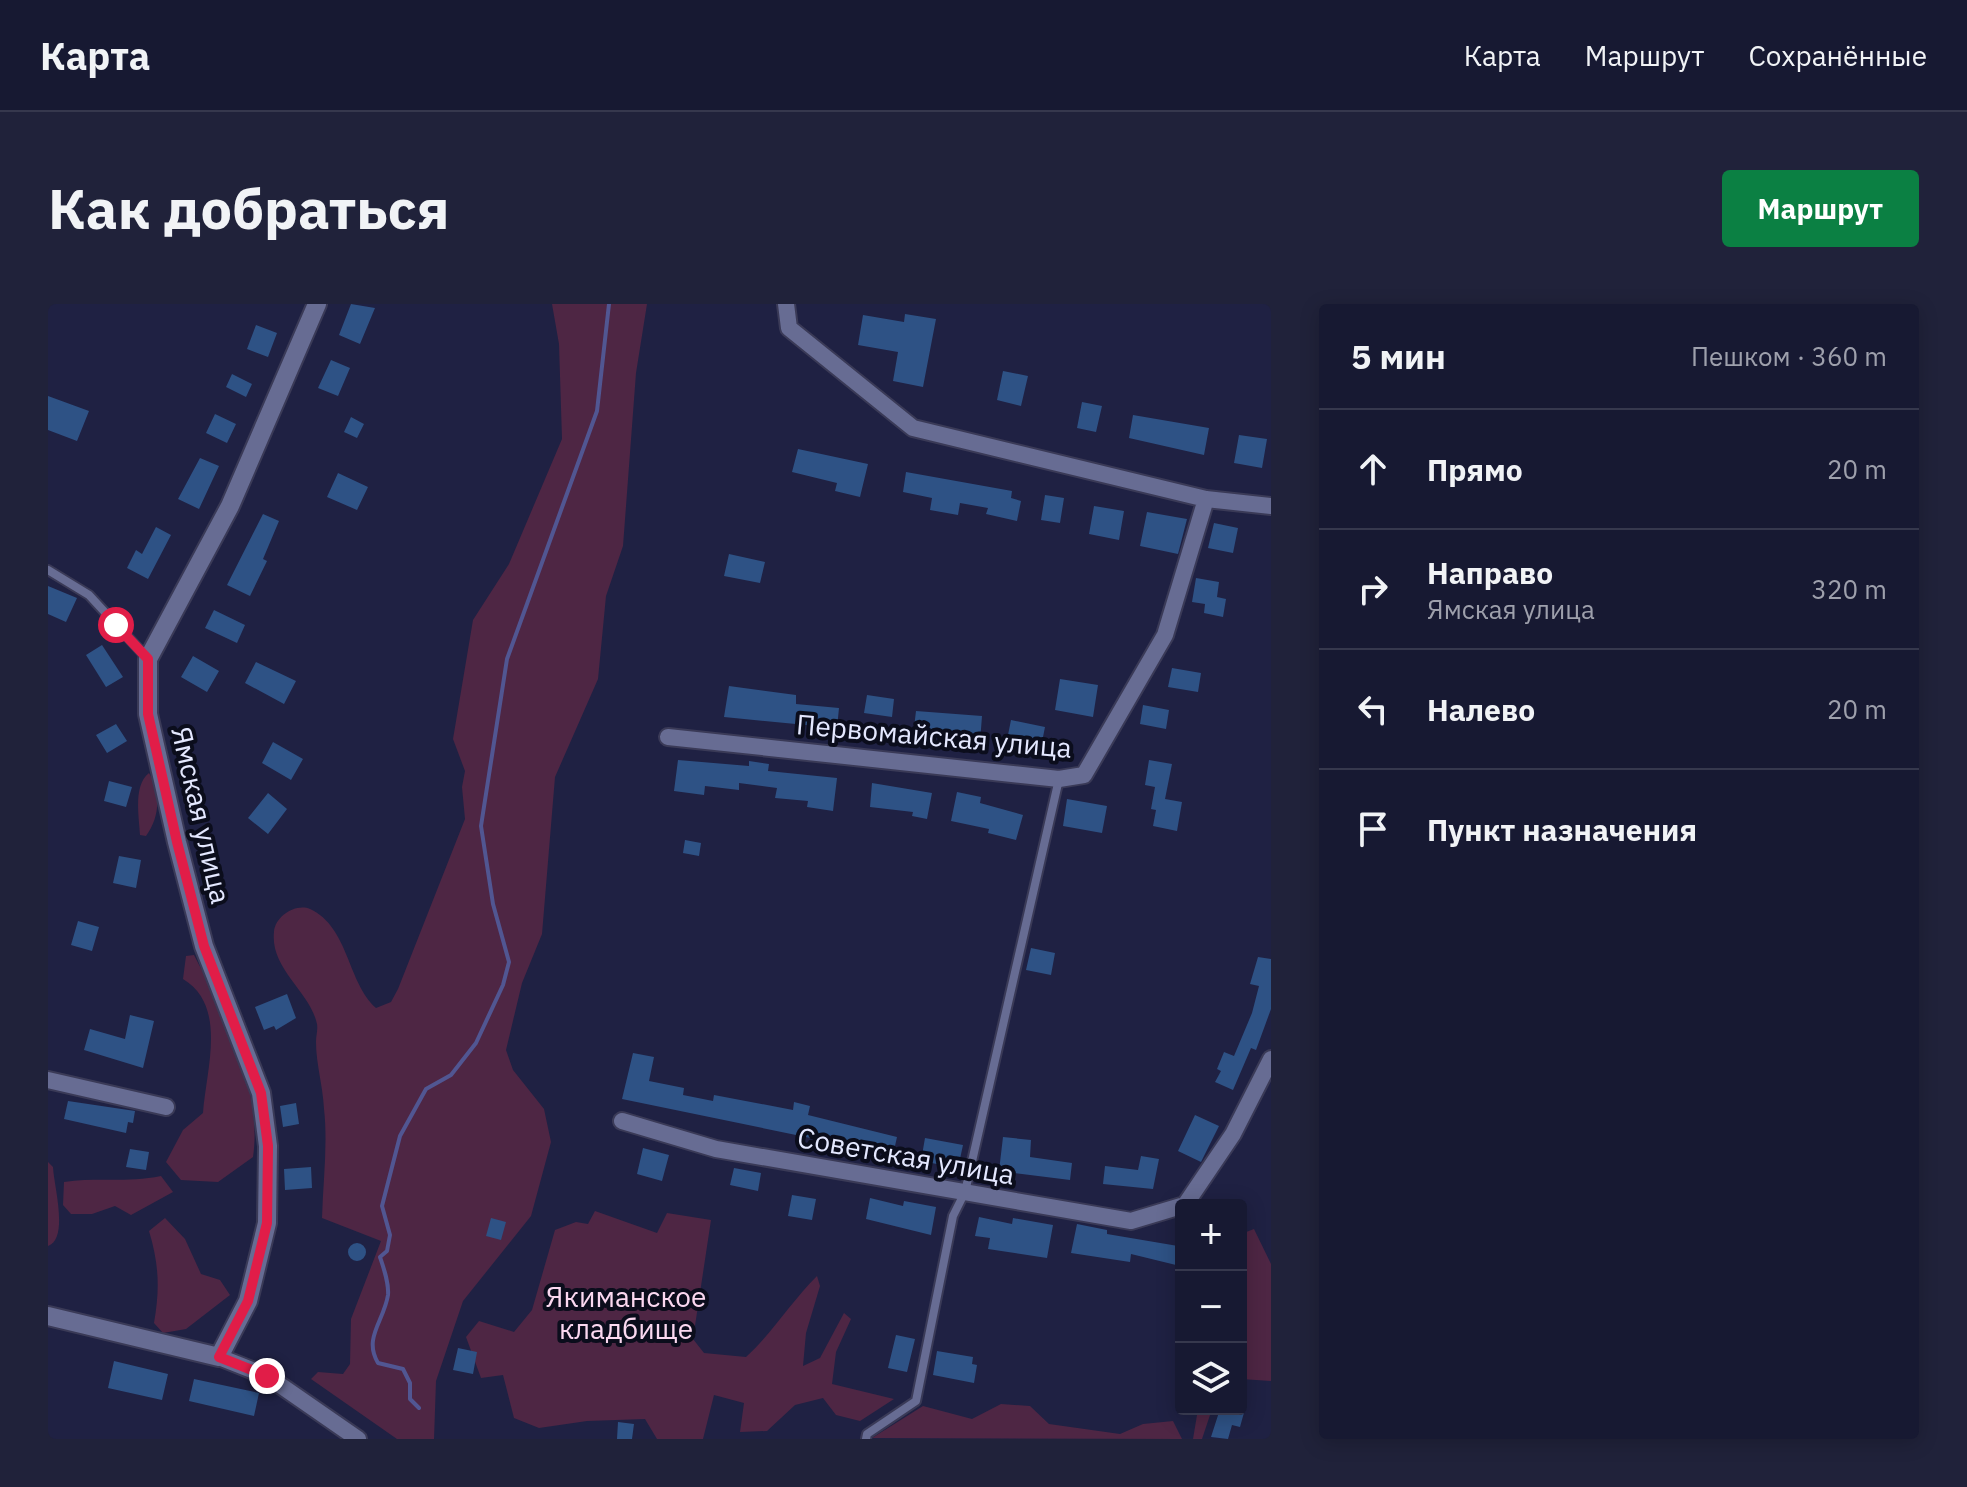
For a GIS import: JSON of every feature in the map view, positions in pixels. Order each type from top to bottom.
[{"type":"street","name":"Ямская улица","points":[[219,1357],[248,1301],[267,1223],[268,1146],[261,1093],[204,946],[177,842],[148,714],[148,659],[230,506],[317,304]]},
{"type":"street","points":[[786,304],[789,328],[913,428],[1206,499],[1271,506]]},
{"type":"street","name":"Первомайская улица","points":[[668,737],[1059,779],[1084,775],[1165,635],[1206,499]]},
{"type":"street","points":[[1188,1199],[1233,1134],[1271,1059]]},
{"type":"street","points":[[48,1080],[166,1107]]},
{"type":"street","name":"Советская улица","points":[[622,1121],[716,1149],[1131,1221],[1175,1208]]},
{"type":"street","points":[[48,1316],[219,1357],[267,1376],[358,1439]]},
{"type":"lane","points":[[48,570],[89,595],[148,659]]},
{"type":"lane","points":[[866,1439],[867,1434],[916,1401],[925,1339],[953,1216],[965,1192],[1059,779]]},
{"type":"green space","points":[[552,304],[647,304],[636,373],[623,546],[606,596],[598,679],[555,777],[542,934],[522,983],[506,1050],[513,1070],[544,1109],[551,1142],[531,1216],[463,1301],[436,1381],[434,1439],[397,1439],[311,1379],[318,1372],[343,1374],[350,1364],[351,1319],[381,1241],[322,1218],[326,1136],[316,1050],[317,1024],[307,1001],[278,957],[274,932],[278,921],[287,912],[299,908],[310,909],[333,928],[359,984],[376,1008],[391,1002],[398,989],[465,819],[462,787],[465,771],[453,739],[473,620],[509,564],[562,439],[559,344]]},
{"type":"green space","points":[[149,773],[156,789],[157,805],[154,821],[146,836],[140,835],[138,802],[141,785]]},
{"type":"green space","points":[[194,955],[228,1027],[247,1079],[255,1132],[253,1157],[218,1182],[181,1180],[166,1162],[183,1130],[203,1113],[210,1059],[210,1022],[206,1005],[197,991],[183,979],[186,956]]},
{"type":"green space","points":[[48,1162],[53,1167],[59,1223],[58,1233],[48,1246]]},
{"type":"green space","points":[[161,1176],[173,1192],[131,1215],[115,1206],[92,1214],[71,1214],[63,1205],[64,1182]]},
{"type":"green space","name":"Якиманское кладбище","points":[[595,1211],[657,1233],[667,1213],[711,1220],[693,1339],[704,1353],[746,1357],[817,1276],[820,1286],[806,1333],[803,1366],[820,1358],[844,1313],[851,1319],[836,1352],[832,1384],[894,1399],[860,1421],[836,1415],[823,1398],[795,1405],[767,1431],[740,1432],[744,1403],[714,1395],[703,1439],[657,1439],[645,1419],[587,1421],[539,1428],[514,1418],[503,1375],[481,1378],[466,1337],[479,1321],[514,1332],[532,1310],[555,1230],[576,1222],[588,1224]]},
{"type":"green space","points":[[165,1218],[185,1239],[201,1274],[220,1280],[230,1295],[186,1329],[163,1333],[154,1323],[158,1277],[149,1231]]},
{"type":"green space","points":[[1254,1229],[1271,1264],[1271,1381],[1247,1379],[1247,1232]]},
{"type":"green space","points":[[1001,1404],[1030,1406],[1049,1424],[1120,1434],[1143,1424],[1173,1421],[1182,1439],[872,1438],[923,1406],[972,1419]]},
{"type":"green space","points":[[1197,1415],[1210,1415],[1202,1439],[1193,1439]]},
{"type":"building","points":[[351,304],[375,308],[360,344],[339,335]]},
{"type":"building","points":[[905,314],[936,319],[923,387],[893,381],[898,352],[858,345],[863,315],[904,322]]},
{"type":"building","points":[[256,325],[277,333],[268,357],[247,349]]},
{"type":"building","points":[[331,360],[350,368],[338,396],[318,388]]},
{"type":"building","points":[[1003,371],[1028,376],[1021,406],[997,400]]},
{"type":"building","points":[[232,374],[252,384],[246,397],[226,387]]},
{"type":"building","points":[[48,396],[89,411],[77,441],[48,430]]},
{"type":"building","points":[[1082,402],[1102,406],[1096,432],[1077,428]]},
{"type":"building","points":[[215,414],[236,424],[227,443],[206,433]]},
{"type":"building","points":[[1133,415],[1209,428],[1204,455],[1129,438]]},
{"type":"building","points":[[351,417],[364,424],[357,438],[344,432]]},
{"type":"building","points":[[1239,435],[1267,439],[1262,468],[1234,463]]},
{"type":"building","points":[[798,449],[868,464],[860,497],[835,491],[837,483],[792,472]]},
{"type":"building","points":[[200,458],[219,466],[199,509],[178,499]]},
{"type":"building","points":[[906,472],[1012,491],[1011,498],[1021,501],[1017,521],[986,514],[988,508],[960,503],[958,515],[930,510],[932,498],[903,492]]},
{"type":"building","points":[[338,473],[368,487],[357,510],[327,497]]},
{"type":"building","points":[[1045,495],[1064,498],[1060,523],[1041,520]]},
{"type":"building","points":[[1094,506],[1124,511],[1119,540],[1089,534]]},
{"type":"building","points":[[1147,512],[1187,519],[1178,554],[1140,546]]},
{"type":"building","points":[[263,514],[279,521],[263,559],[267,561],[250,596],[227,585]]},
{"type":"building","points":[[1214,523],[1238,528],[1233,553],[1208,548]]},
{"type":"building","points":[[156,527],[171,535],[148,579],[127,568],[136,550],[142,554]]},
{"type":"building","points":[[729,554],[765,562],[760,583],[724,576]]},
{"type":"building","points":[[1196,578],[1219,582],[1217,597],[1226,599],[1223,617],[1204,613],[1205,604],[1192,602]]},
{"type":"building","points":[[48,586],[77,598],[66,622],[48,614]]},
{"type":"building","points":[[214,610],[245,625],[237,643],[205,628]]},
{"type":"building","points":[[102,645],[123,677],[106,687],[86,655]]},
{"type":"building","points":[[193,656],[219,671],[207,692],[181,677]]},
{"type":"building","points":[[256,662],[296,681],[284,704],[245,683]]},
{"type":"building","points":[[1172,668],[1201,673],[1198,692],[1168,687]]},
{"type":"building","points":[[1060,679],[1098,685],[1093,717],[1055,710]]},
{"type":"building","points":[[729,686],[796,695],[796,704],[839,708],[837,728],[724,717]]},
{"type":"building","points":[[867,695],[894,699],[892,717],[864,713]]},
{"type":"building","points":[[1143,705],[1169,710],[1166,729],[1140,724]]},
{"type":"building","points":[[916,711],[982,716],[980,742],[913,736]]},
{"type":"building","points":[[1011,720],[1045,727],[1040,752],[1006,745]]},
{"type":"building","points":[[116,724],[127,741],[107,753],[96,735]]},
{"type":"building","points":[[273,742],[303,759],[291,780],[262,763]]},
{"type":"building","points":[[678,760],[749,766],[749,761],[769,764],[768,771],[837,778],[833,811],[807,807],[808,801],[775,798],[777,788],[739,783],[739,790],[705,786],[704,795],[674,791]]},
{"type":"building","points":[[1149,760],[1172,764],[1165,799],[1182,802],[1177,831],[1153,826],[1156,810],[1151,809],[1155,787],[1145,785]]},
{"type":"building","points":[[109,781],[132,787],[126,807],[104,801]]},
{"type":"building","points":[[872,783],[932,793],[927,819],[912,816],[913,812],[870,807]]},
{"type":"building","points":[[957,792],[981,797],[980,803],[1023,815],[1016,840],[988,833],[989,829],[951,821]]},
{"type":"building","points":[[268,793],[287,809],[268,834],[248,818]]},
{"type":"building","points":[[1067,799],[1107,806],[1102,833],[1063,826]]},
{"type":"building","points":[[685,840],[701,843],[699,856],[683,853]]},
{"type":"building","points":[[119,856],[141,860],[136,888],[113,883]]},
{"type":"building","points":[[78,921],[99,927],[92,951],[71,945]]},
{"type":"building","points":[[1031,948],[1055,953],[1051,975],[1026,970]]},
{"type":"building","points":[[1258,957],[1271,959],[1271,1009],[1256,1050],[1251,1048],[1233,1090],[1215,1082],[1221,1071],[1217,1069],[1224,1052],[1234,1056],[1252,1013],[1259,986],[1250,984]]},
{"type":"building","points":[[287,994],[296,1018],[276,1030],[274,1026],[264,1030],[255,1007]]},
{"type":"building","points":[[130,1015],[154,1021],[143,1068],[84,1050],[90,1029],[125,1039]]},
{"type":"building","points":[[633,1053],[654,1057],[649,1081],[684,1088],[683,1095],[713,1101],[714,1095],[793,1110],[794,1102],[810,1106],[808,1115],[897,1137],[893,1155],[622,1099]]},
{"type":"building","points":[[68,1101],[135,1111],[133,1123],[128,1122],[126,1133],[64,1119]]},
{"type":"building","points":[[296,1103],[299,1124],[283,1127],[280,1106]]},
{"type":"building","points":[[1195,1115],[1219,1126],[1201,1162],[1178,1151]]},
{"type":"building","points":[[1003,1137],[1031,1140],[1030,1157],[1072,1163],[1070,1180],[999,1171]]},
{"type":"building","points":[[925,1138],[963,1145],[958,1168],[921,1161]]},
{"type":"building","points":[[643,1148],[669,1155],[662,1181],[637,1174]]},
{"type":"building","points":[[130,1149],[149,1152],[146,1170],[126,1167]]},
{"type":"building","points":[[1141,1156],[1159,1159],[1153,1189],[1103,1184],[1105,1166],[1138,1170]]},
{"type":"building","points":[[311,1167],[312,1188],[285,1190],[284,1169]]},
{"type":"building","points":[[734,1168],[761,1173],[758,1191],[730,1185]]},
{"type":"building","points":[[792,1195],[816,1199],[812,1220],[788,1216]]},
{"type":"building","points":[[870,1198],[903,1206],[904,1201],[936,1207],[931,1235],[866,1219]]},
{"type":"building","points":[[979,1217],[1012,1224],[1013,1218],[1053,1225],[1047,1258],[988,1249],[990,1238],[975,1236]]},
{"type":"building","points":[[491,1218],[506,1222],[501,1240],[486,1236]]},
{"type":"building","points":[[1077,1224],[1107,1230],[1107,1234],[1175,1245],[1175,1265],[1131,1254],[1130,1262],[1071,1253]]},
{"type":"building","points":[[357,1243],[366,1252],[357,1261],[348,1252]]},
{"type":"building","points":[[896,1335],[915,1339],[907,1372],[888,1368]]},
{"type":"building","points":[[458,1348],[477,1352],[473,1374],[453,1370]]},
{"type":"building","points":[[937,1351],[973,1357],[972,1364],[977,1365],[974,1383],[933,1375]]},
{"type":"building","points":[[114,1361],[168,1374],[162,1400],[108,1388]]},
{"type":"building","points":[[194,1379],[259,1393],[254,1416],[189,1401]]},
{"type":"building","points":[[1218,1415],[1243,1415],[1240,1427],[1232,1425],[1228,1439],[1211,1437]]},
{"type":"building","points":[[618,1422],[634,1424],[632,1439],[617,1439]]},
{"type":"waterway","points":[[419,1408],[410,1399],[410,1383],[403,1369],[378,1363],[374,1354],[374,1337],[388,1295],[380,1257],[387,1251],[390,1235],[382,1206],[400,1136],[426,1089],[451,1075],[476,1043],[503,985],[509,962],[493,904],[481,826],[507,659],[597,411],[609,304]]},
{"type":"route","points":[[116,625],[148,659],[148,714],[204,946],[261,1093],[268,1146],[267,1223],[248,1301],[219,1357],[267,1376]]}]
